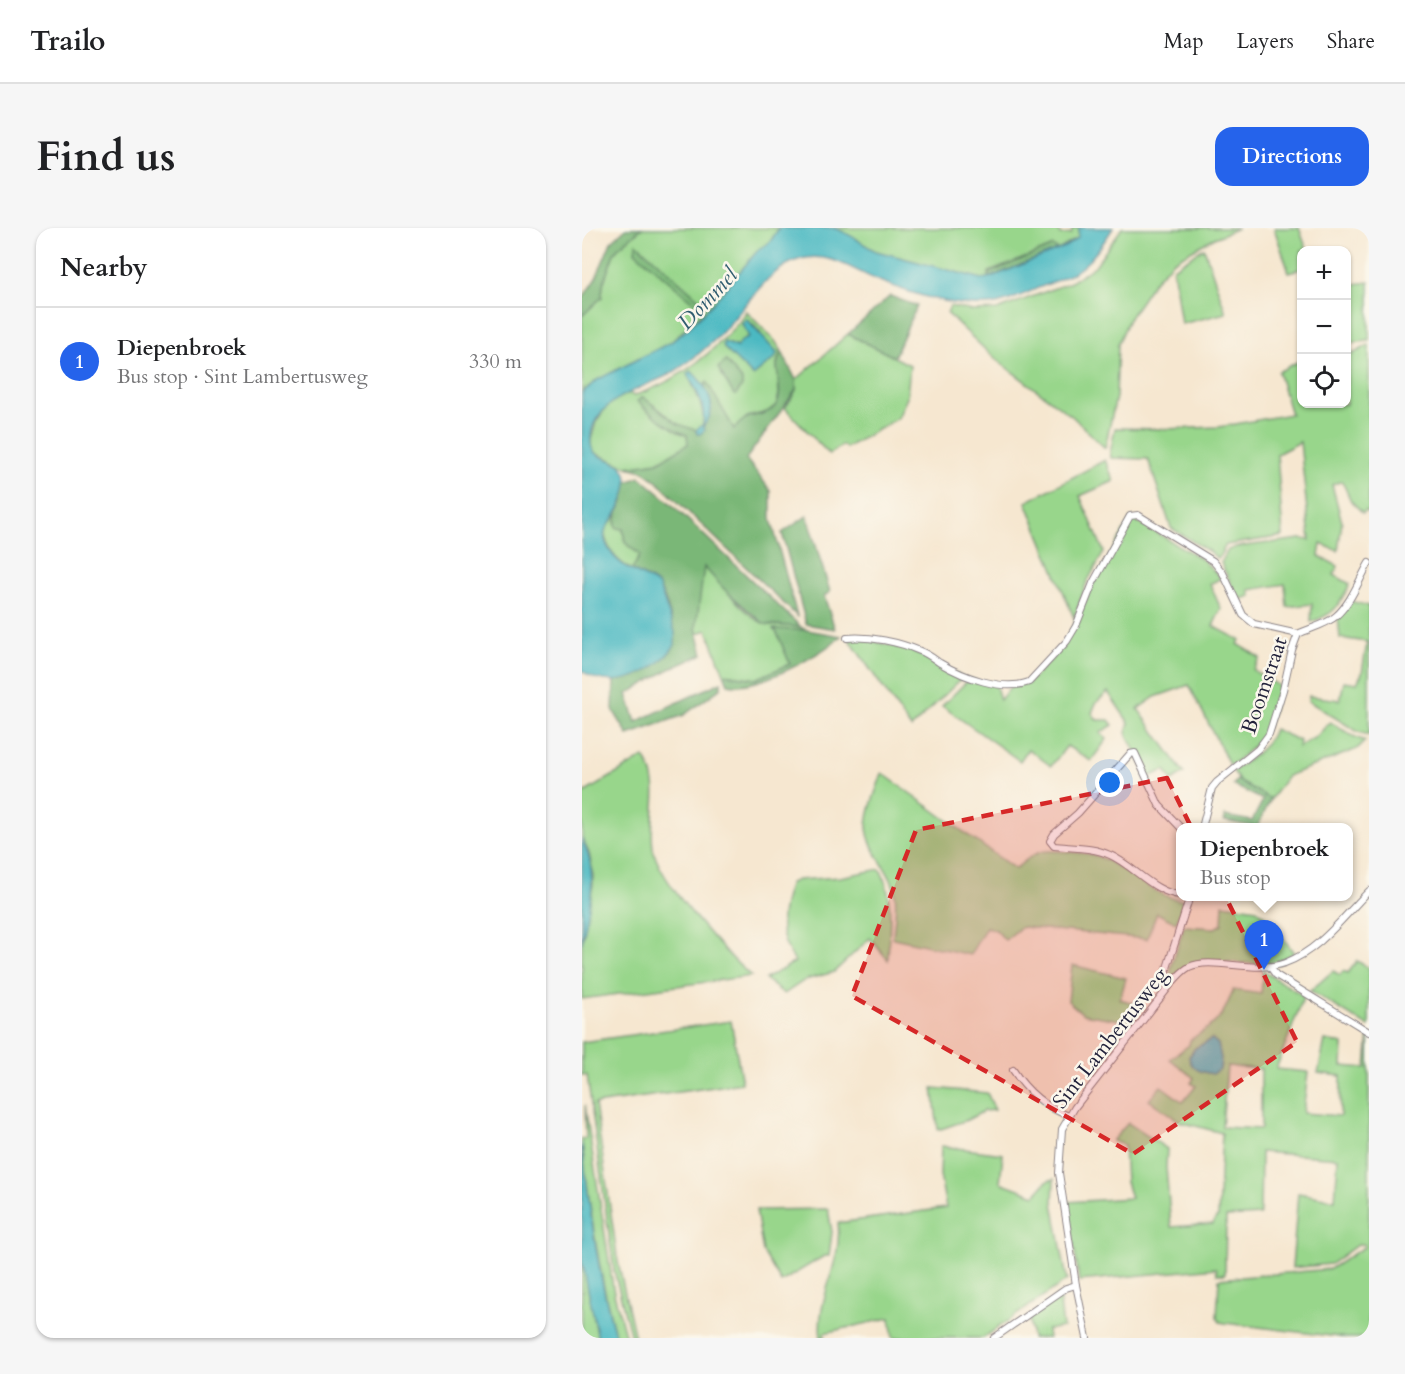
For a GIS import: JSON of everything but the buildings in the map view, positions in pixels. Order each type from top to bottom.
[{"type":"street","points":[[848,638],[877,640],[920,651],[942,664],[984,682],[1021,685],[1029,682],[1067,641],[1076,626],[1093,583],[1133,514],[1213,561],[1223,573],[1248,621],[1298,634]]},
{"type":"street","name":"Boomstraat","points":[[1203,823],[1212,788],[1258,749],[1269,734],[1298,634],[1336,616],[1345,606],[1369,563]]},
{"type":"street","points":[[1176,823],[1159,805],[1135,753],[1130,754],[1050,841],[1054,846],[1097,850],[1109,854],[1164,891],[1176,894]]},
{"type":"street","name":"Sint Lambertusweg","points":[[1087,1338],[1076,1285],[1059,1173],[1062,1129],[1069,1116],[1172,983],[1188,968],[1204,964],[1269,967],[1284,963],[1309,951],[1369,891]]},
{"type":"street","points":[[1172,983],[1167,976],[1167,968],[1189,901]]},
{"type":"street","points":[[1269,967],[1276,975],[1369,1032]]},
{"type":"street","points":[[1013,1070],[1023,1085],[1037,1099],[1069,1116]]},
{"type":"street","points":[[994,1338],[1065,1288],[1076,1285]]},
{"type":"highlighted area","points":[[1167,778],[1297,1042],[1133,1154],[852,996],[916,830]]},
{"type":"green space","points":[[626,228],[642,228],[617,249],[603,284],[602,297],[582,316],[582,299],[596,278],[611,242]]},
{"type":"green space","points":[[642,228],[779,228],[770,242],[759,249],[715,301],[671,342],[589,386],[582,393],[582,316],[602,297],[603,284],[617,249]]},
{"type":"green space","points":[[833,228],[1058,228],[1060,235],[1071,234],[1073,228],[1079,228],[1078,238],[1058,250],[1052,247],[989,272],[988,278],[982,279],[876,251]]},
{"type":"green space","points":[[1122,228],[1238,228],[1212,239],[1173,261],[1155,280],[1129,319],[1118,344],[1116,397],[1105,448],[1073,417],[995,359],[947,313],[950,306],[973,311],[997,310],[1071,282],[1095,266]]},
{"type":"green space","points":[[1274,228],[1299,228],[1306,246],[1297,246],[1297,270],[1289,272]]},
{"type":"green space","points":[[636,243],[706,305],[702,310],[635,252]]},
{"type":"green space","points":[[1053,246],[1058,250],[988,278],[989,273]]},
{"type":"green space","points":[[1204,248],[1226,313],[1181,324],[1173,268]]},
{"type":"green space","points":[[1369,282],[1369,341],[1351,343],[1351,284]]},
{"type":"green space","points":[[890,296],[917,306],[894,357],[848,334]]},
{"type":"green space","points":[[746,311],[781,350],[777,363],[779,394],[776,405],[767,412],[747,417],[734,429],[707,383],[704,386],[691,371],[687,374],[702,410],[702,427],[696,430],[685,428],[654,405],[644,408],[678,432],[687,435],[689,444],[658,462],[627,467],[595,453],[591,447],[591,440],[596,422],[605,409],[615,400],[630,393],[633,396],[661,385],[697,363],[739,323]],"holes":[[[749,321],[759,331],[775,358],[753,376],[724,348],[728,343],[737,347],[749,337]]]},
{"type":"green space","points":[[848,334],[910,365],[907,397],[898,418],[846,448],[843,445],[829,454],[785,408],[795,391],[796,380]]},
{"type":"green space","points":[[1369,345],[1369,513],[1366,510],[1363,513],[1351,501],[1342,481],[1332,485],[1342,522],[1338,551],[1321,544],[1319,556],[1338,566],[1334,575],[1350,584],[1343,598],[1331,612],[1311,622],[1312,604],[1287,607],[1285,584],[1249,590],[1251,596],[1239,600],[1221,563],[1228,550],[1236,547],[1301,539],[1310,540],[1300,442],[1277,454],[1283,536],[1226,545],[1218,559],[1171,528],[1148,459],[1111,458],[1110,453],[1115,428],[1219,427],[1291,414],[1278,372],[1297,362],[1297,408],[1351,408],[1351,355]]},
{"type":"green space","points":[[781,350],[796,380],[796,390],[746,459],[771,491],[771,519],[797,616],[654,479],[643,471],[627,467],[658,462],[688,444],[687,435],[660,420],[637,401],[643,397],[678,424],[696,430],[697,434],[704,426],[704,386],[707,382],[734,429],[747,418],[767,412],[777,403],[780,391],[777,364]]},
{"type":"green space","points":[[726,361],[742,380],[742,386],[736,395],[718,368]]},
{"type":"green space","points":[[1105,460],[1114,481],[1080,496],[1104,552],[1086,584],[1074,618],[1026,502]]},
{"type":"green space","points":[[640,477],[801,627],[764,624],[725,590],[704,567],[696,628],[703,654],[668,670],[627,694],[636,722],[721,682],[721,688],[684,715],[628,735],[613,710],[614,680],[628,679],[645,671],[669,653],[674,642],[670,615],[664,596],[657,584],[632,570],[640,555],[626,543],[623,529],[616,528],[616,518],[624,498],[627,482]]},
{"type":"green space","points":[[616,514],[615,525],[623,529],[626,543],[640,555],[632,570],[613,554],[605,538],[604,531]]},
{"type":"green space","points":[[807,516],[830,592],[824,596],[835,629],[806,624],[782,533]]},
{"type":"green space","points":[[1131,518],[1202,559],[1221,578],[1210,584],[1221,609],[1213,626],[1240,640],[1238,644],[1260,658],[1253,670],[1279,686],[1269,723],[1259,741],[1230,766],[1189,685],[1155,697],[1138,709],[1184,773],[1172,781],[1165,770],[1148,777],[1126,733],[1129,723],[1108,692],[1096,703],[1092,713],[1097,720],[1109,720],[1113,725],[1100,733],[1107,739],[1091,761],[1067,746],[1051,766],[1028,749],[1020,761],[942,706],[969,679],[996,686],[1000,700],[1011,686],[1028,683],[1063,647],[1092,586]]},
{"type":"green space","points":[[704,566],[733,598],[759,621],[770,625],[807,630],[774,630],[790,664],[756,679],[724,674],[707,630],[696,634],[696,612]]},
{"type":"green space","points":[[1350,601],[1369,606],[1369,735],[1358,732],[1308,701],[1309,696],[1340,700],[1344,681],[1357,683],[1362,673],[1367,642],[1340,638],[1338,618]]},
{"type":"green space","points":[[773,629],[807,630],[841,636],[803,662],[771,677],[740,685],[728,684],[724,674],[756,679],[790,664],[777,633]]},
{"type":"green space","points":[[859,638],[911,650],[963,677],[911,728],[849,639]]},
{"type":"green space","points":[[1330,722],[1365,741],[1357,749],[1287,776],[1271,799],[1240,782],[1233,771],[1262,748],[1274,729],[1300,741],[1298,747],[1316,737]]},
{"type":"green space","points":[[644,757],[654,780],[652,836],[658,862],[679,897],[694,916],[751,976],[582,999],[582,944],[593,885],[593,872],[589,853],[582,838],[582,794]]},
{"type":"green space","points":[[882,773],[1015,869],[1039,852],[1090,854],[1112,863],[1151,889],[1176,899],[1176,901],[1184,901],[1176,923],[1157,913],[1147,939],[1024,927],[1005,940],[996,930],[986,927],[970,955],[893,938],[896,910],[894,889],[870,842],[867,820]]},
{"type":"green space","points":[[1238,779],[1271,799],[1259,823],[1224,821],[1225,816],[1252,821],[1263,800],[1233,785]]},
{"type":"green space","points":[[880,869],[888,891],[889,902],[888,960],[870,938],[834,972],[805,980],[784,994],[765,979],[795,962],[782,933],[784,904],[790,883],[797,880],[840,877]]},
{"type":"green space","points":[[1223,904],[1257,909],[1273,924],[1294,953],[1268,963],[1204,961],[1182,970],[1170,980],[1171,967],[1184,926],[1215,928],[1222,924]]},
{"type":"green space","points":[[1357,961],[1369,968],[1369,1027],[1310,991],[1333,971],[1340,975],[1343,971],[1348,973]]},
{"type":"green space","points":[[1072,965],[1126,978],[1120,999],[1143,1006],[1131,1022],[1083,1014],[1068,1001]]},
{"type":"green space","points":[[1263,971],[1304,996],[1276,1069],[1308,1072],[1303,1113],[1340,1116],[1341,1076],[1318,1073],[1325,1040],[1343,1044],[1342,1066],[1366,1068],[1369,1035],[1369,1338],[1348,1338],[1225,1323],[1220,1322],[1217,1317],[1219,1279],[1330,1269],[1364,1247],[1364,1244],[1357,1245],[1331,1264],[1292,1268],[1298,1193],[1335,1200],[1338,1158],[1261,1152],[1260,1215],[1226,1217],[1225,1274],[1217,1274],[1216,1268],[1079,1281],[1068,1202],[1131,1198],[1126,1182],[1124,1145],[1112,1141],[1128,1123],[1167,1149],[1166,1167],[1171,1227],[1213,1224],[1218,1217],[1222,1133],[1181,1122],[1149,1100],[1161,1086],[1183,1102],[1196,1086],[1191,1083],[1194,1078],[1170,1059],[1189,1045],[1190,1040],[1217,1020],[1233,990],[1261,994]],"holes":[[[1212,1039],[1218,1044],[1221,1065],[1189,1057],[1195,1048]],[[1227,1066],[1261,1069],[1261,1129],[1222,1127]]]},
{"type":"green space","points":[[731,1021],[742,1083],[595,1104],[618,1262],[635,1338],[631,1338],[614,1270],[587,1075],[582,1075],[582,1042]]},
{"type":"green space","points":[[933,1088],[987,1093],[995,1110],[984,1111],[967,1120],[938,1130]]},
{"type":"green space","points":[[585,1105],[614,1293],[626,1338],[616,1338],[600,1266],[582,1144],[582,1139],[586,1139]]},
{"type":"green space","points":[[941,1146],[1003,1154],[1000,1182],[1035,1195],[1047,1181],[1054,1179],[1053,1203],[1067,1280],[983,1338],[893,1338],[890,1318],[824,1333],[825,1338],[821,1338],[822,1310],[837,1252],[838,1223],[946,1208],[940,1175]]},
{"type":"green space","points":[[828,1209],[832,1232],[829,1256],[824,1256],[781,1282],[763,1252],[756,1210]]},
{"type":"green space","points":[[582,1260],[598,1338],[582,1338]]},
{"type":"green space","points":[[1059,1295],[1063,1327],[1047,1330],[1048,1338],[1032,1338],[1029,1318]]},
{"type":"water","points":[[779,228],[833,228],[850,235],[876,251],[982,279],[1065,247],[1078,238],[1079,228],[1113,228],[1097,252],[1082,267],[1064,277],[996,304],[968,305],[938,300],[894,287],[833,260],[812,257],[801,259],[775,273],[752,296],[721,334],[691,360],[670,374],[618,398],[607,407],[598,417],[592,429],[591,444],[593,451],[598,455],[622,467],[627,483],[622,503],[606,529],[605,540],[621,563],[659,586],[675,632],[675,645],[656,664],[633,677],[607,680],[594,677],[582,671],[582,393],[597,380],[671,342],[690,327],[759,249],[770,242]]},
{"type":"water","points":[[746,319],[777,353],[775,358],[753,376],[724,348],[723,344],[724,342],[737,347],[742,340],[749,337],[742,324]]},
{"type":"water","points":[[691,371],[702,383],[711,404],[711,412],[703,426],[705,430],[700,434],[697,434],[696,430],[703,424],[704,417],[702,404],[687,374]]},
{"type":"water","points":[[582,838],[591,865],[592,878],[582,944]]},
{"type":"water","points":[[1212,1039],[1218,1044],[1221,1058],[1220,1069],[1213,1074],[1194,1068],[1189,1057],[1195,1048]]},
{"type":"water","points":[[582,1144],[599,1266],[616,1338],[598,1338],[582,1260]]},
{"type":"place","name":"Diepenbroek","points":[[1264,970]]},
{"type":"water label","name":"Dommel","points":[[707,298]]}]
